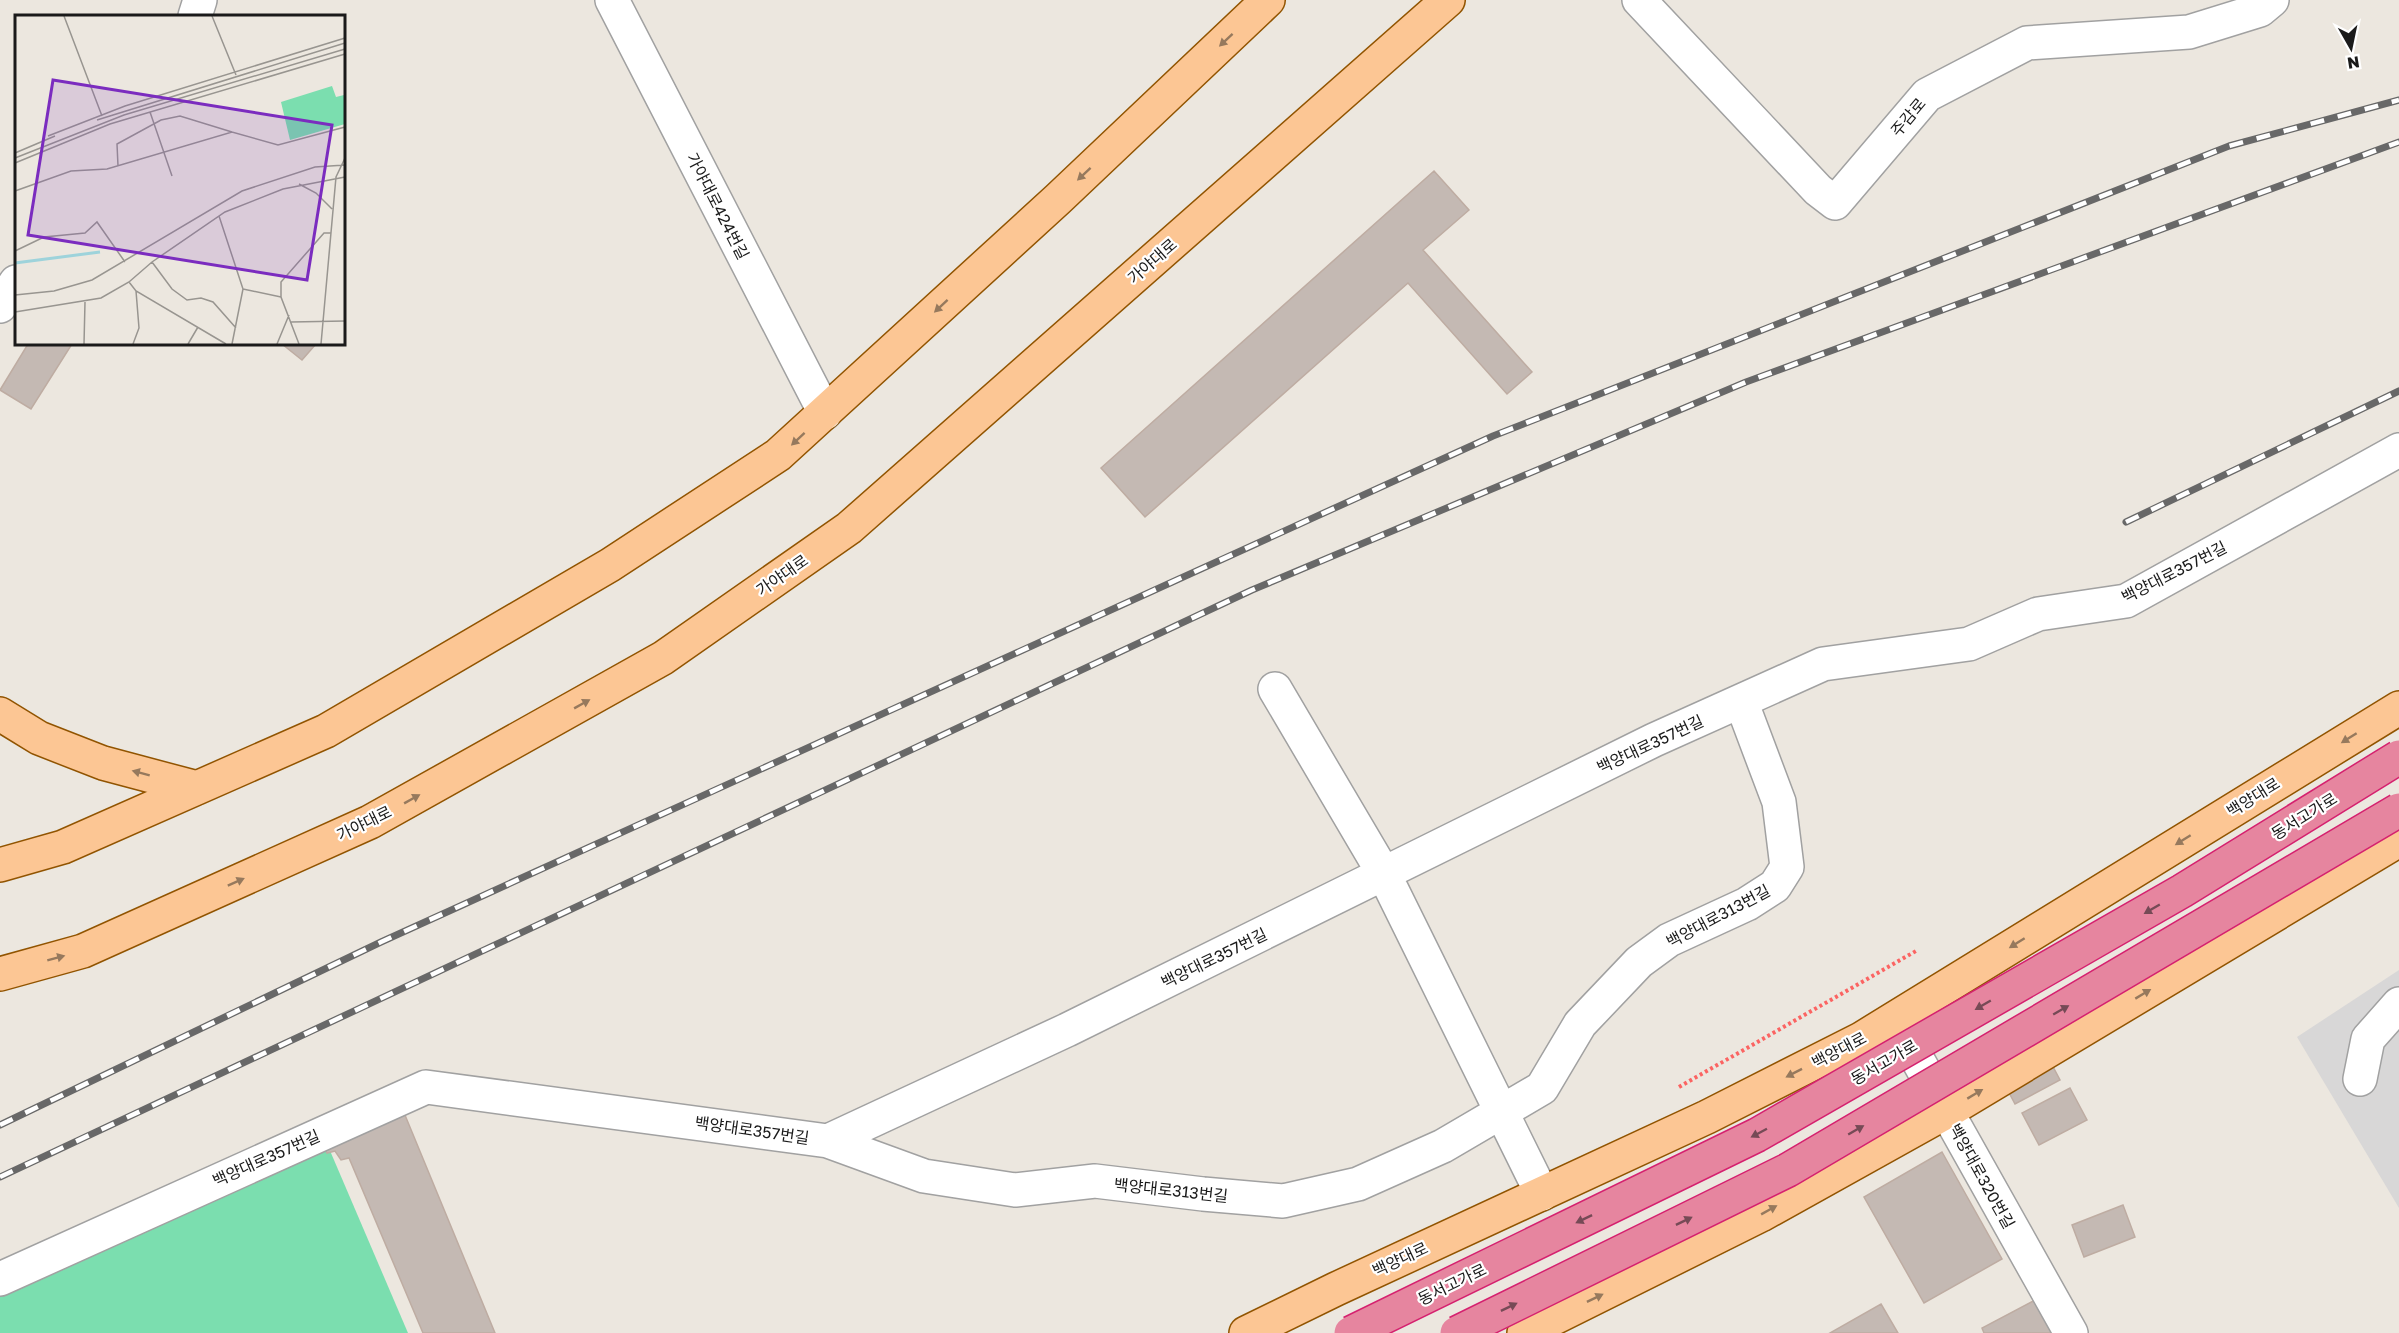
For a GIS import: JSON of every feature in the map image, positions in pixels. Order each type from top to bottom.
[{"type":"highway","name":"동서고가로","points":[[1351,1333],[1757,1135],[2182,891],[2399,757]]},
{"type":"highway","points":[[1456,1333],[1788,1170],[2399,810]]},
{"type":"main road","points":[[0,865],[63,846],[326,731],[610,565],[778,455],[1058,199],[1268,0]]},
{"type":"main road","name":"가야대로","points":[[0,974],[83,951],[370,822],[663,658],[849,528],[1448,0]]},
{"type":"main road","name":"백양대로","points":[[1246,1333],[1707,1117],[1861,1039],[2399,708]]},
{"type":"main road","points":[[0,714],[39,738],[103,763],[197,788]]},
{"type":"main road","points":[[1524,1333],[1761,1215],[1946,1112],[2399,840]]},
{"type":"street","points":[[195,15],[200,0]]},
{"type":"street","name":"가야대로424번길","points":[[612,0],[825,413]]},
{"type":"street","name":"주감로","points":[[1640,0],[1818,190],[1835,203],[1927,94],[2027,43],[2189,32],[2260,10],[2272,0]]},
{"type":"street","points":[[0,306],[15,284]]},
{"type":"street","name":"백양대로357번길","points":[[0,1279],[426,1086],[828,1141],[1057,1035],[1654,740],[1823,664],[1969,644],[2038,614],[2126,601],[2399,450]]},
{"type":"street","points":[[1275,689],[1384,874],[1542,1194]]},
{"type":"street","name":"백양대로313번길","points":[[828,1141],[924,1176],[1015,1190],[1095,1181],[1203,1194],[1283,1200],[1358,1184],[1443,1146],[1542,1088],[1580,1024],[1639,962],[1669,940],[1748,904],[1775,886],[1787,867],[1779,802],[1741,701]]},
{"type":"street","points":[[2360,1078],[2368,1039],[2399,1004]]},
{"type":"street","name":"백양대로320번길","points":[[1894,1019],[2071,1333]]},
{"type":"path","points":[[1677,1089],[1916,951]]},
{"type":"shaded area","points":[[2399,970],[2399,1208],[2297,1037]]},
{"type":"green space","points":[[328,1146],[408,1333],[0,1333],[0,1292]]},
{"type":"building","points":[[1434,171],[1469,210],[1423,250],[1532,372],[1507,394],[1408,283],[1145,517],[1101,468]]},
{"type":"building","points":[[27,345],[71,345],[31,409],[0,390]]},
{"type":"building","points":[[283,345],[315,345],[302,360]]},
{"type":"building","points":[[2050,1061],[2060,1080],[2015,1104],[2005,1085]]},
{"type":"building","points":[[2070,1088],[2087,1120],[2039,1145],[2022,1113]]},
{"type":"building","points":[[400,1103],[495,1333],[423,1333],[349,1158],[341,1160],[335,1151],[327,1153],[321,1140]]},
{"type":"building","points":[[1942,1152],[2002,1259],[1924,1303],[1864,1197]]},
{"type":"building","points":[[2123,1205],[2135,1237],[2084,1257],[2072,1225]]},
{"type":"building","points":[[2035,1300],[2052,1333],[1984,1333],[1982,1328]]},
{"type":"building","points":[[1881,1304],[1898,1333],[1830,1333]]},
{"type":"railway","points":[[0,1125],[381,942],[1493,436],[2229,146],[2399,100]]},
{"type":"railway","points":[[0,1177],[1252,590],[1746,382],[2399,142]]},
{"type":"railway","points":[[2126,522],[2399,391]]}]
